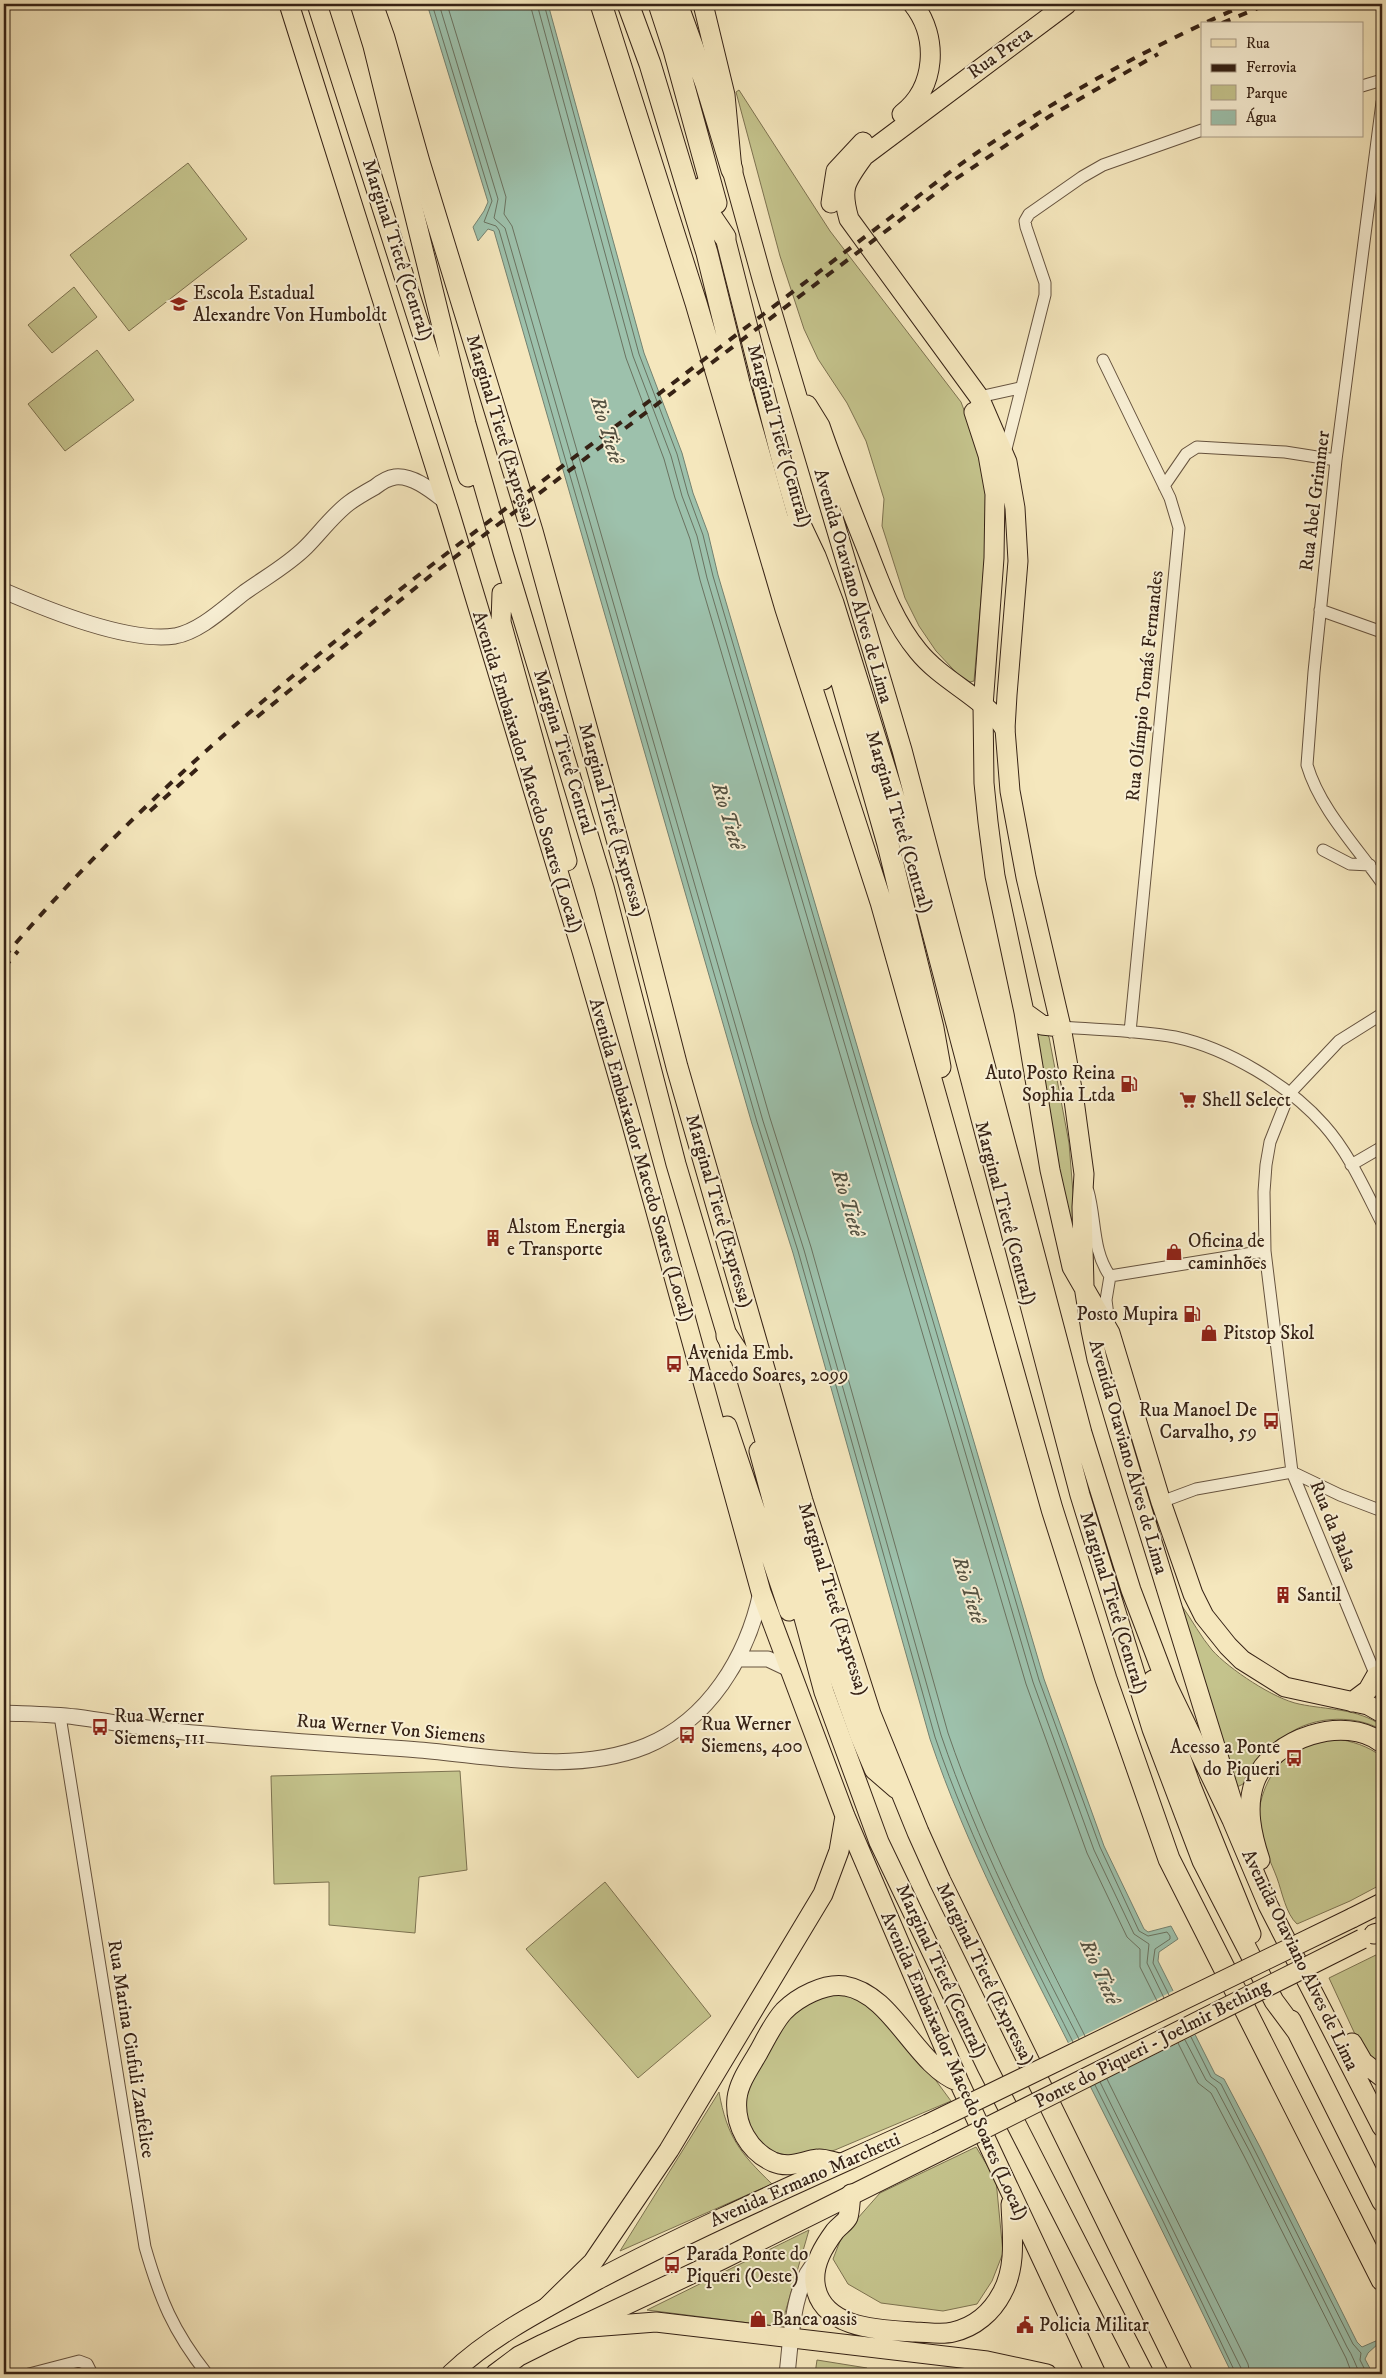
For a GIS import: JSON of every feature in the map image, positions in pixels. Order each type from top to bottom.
[{"type":"highway","name":"Marginal Tietê (Expressa)","points":[[372,4],[384,38],[419,162],[532,531],[638,915],[677,1067],[802,1501],[870,1714],[900,1791],[936,1873],[1182,2374]]},
{"type":"highway","points":[[601,4],[696,303],[786,609],[881,902],[1052,1509],[1106,1679],[1169,1859],[1382,2280]]},
{"type":"highway","name":"Marginal Tietê (Central)","points":[[628,4],[650,64],[706,253],[747,412],[831,706],[842,758],[847,796]]},
{"type":"highway","points":[[642,4],[666,72],[710,215],[725,237]]},
{"type":"highway","points":[[659,4],[674,50],[725,237]]},
{"type":"highway","points":[[677,4],[706,84],[732,170]]},
{"type":"highway","points":[[798,518],[810,570],[888,844],[933,1028],[943,1080],[945,1127]]},
{"type":"highway","points":[[727,1336],[742,1359],[816,1610],[861,1736],[875,1769],[900,1791]]},
{"type":"main road","name":"Avenida Embaixador Macedo Soares (Local)","points":[[289,4],[446,501],[582,951],[632,1121],[761,1592],[845,1816],[959,2082],[1096,2374]]},
{"type":"main road","name":"Marginal Tietê (Central)","points":[[317,4],[444,398],[480,495]]},
{"type":"main road","name":"Marginal Tietê (Central)","points":[[360,4],[373,46],[458,390],[480,495]]},
{"type":"main road","name":"Avenida Otaviano Alves de Lima","points":[[703,4],[725,95],[732,170],[763,282],[902,750],[1082,1433],[1132,1590],[1167,1685],[1232,1820],[1268,1905],[1382,2126]]},
{"type":"main road","points":[[913,4],[919,12],[926,29],[930,52],[929,73],[932,97]]},
{"type":"main road","name":"Rua Preta","points":[[932,97],[1067,4]]},
{"type":"main road","points":[[932,97],[864,156],[844,188],[844,201],[849,219],[979,397],[1005,453],[1015,508],[1018,561],[1006,729],[1010,791],[1026,876],[1061,1027],[1074,1100],[1084,1174],[1082,1207],[1084,1286]]},
{"type":"main road","points":[[932,97],[907,111],[860,144],[842,163],[836,171],[831,204],[838,220],[875,274],[931,345],[973,409],[988,455],[995,494],[994,558],[983,706],[984,783],[995,876],[1024,1012],[1058,1206],[1072,1267],[1084,1286]]},
{"type":"main road","name":"Marginal Tietê (Central)","points":[[725,237],[798,518],[816,556],[834,603],[905,830],[1080,1495],[1152,1729],[1202,1861],[1274,2001]]},
{"type":"main road","points":[[796,390],[820,426],[884,593],[903,631],[919,652],[941,673],[983,706],[1006,729]]},
{"type":"main road","points":[[480,495],[502,593],[625,997],[637,1013]]},
{"type":"main road","name":"Margina Tietê Central","points":[[480,495],[587,826],[637,1013]]},
{"type":"main road","points":[[502,593],[501,622],[578,905],[584,930],[582,951]]},
{"type":"main road","points":[[1024,1012],[1042,1025],[1061,1027]]},
{"type":"main road","name":"Marginal Tietê (Central)","points":[[637,1013],[676,1164],[727,1336],[805,1627],[833,1720],[880,1842],[987,2067],[1144,2374]]},
{"type":"main road","name":"Avenida Otaviano Alves de Lima","points":[[1084,1286],[1097,1359],[1232,1801],[1232,1820]]},
{"type":"main road","name":"Avenida Otaviano Alves de Lima","points":[[1084,1286],[1110,1333],[1161,1502],[1193,1594],[1204,1616],[1228,1646],[1258,1672],[1285,1687],[1368,1705],[1382,1713]]},
{"type":"main road","points":[[698,1366],[727,1427],[795,1632],[815,1686],[833,1720]]},
{"type":"main road","points":[[1135,1487],[1145,1480],[1155,1481]]},
{"type":"main road","points":[[1132,1590],[1130,1602],[1133,1624],[1191,1786],[1253,1938],[1297,2032],[1382,2202]]},
{"type":"main road","points":[[1352,1702],[1379,1681]]},
{"type":"main road","points":[[1268,1905],[1270,1888],[1255,1846],[1251,1823],[1250,1803],[1255,1781],[1259,1774],[1282,1748],[1322,1731],[1360,1734],[1382,1743]]},
{"type":"main road","points":[[547,2307],[593,2262],[669,2150],[823,1894],[839,1851],[845,1816]]},
{"type":"main road","name":"Ponte do Piqueri - Joelmir Bething","points":[[928,2124],[1382,1903]]},
{"type":"main road","name":"Ponte do Piqueri - Joelmir Bething","points":[[942,2150],[1375,1934]]},
{"type":"main road","points":[[840,2163],[819,2159],[795,2165],[775,2163],[761,2155],[748,2142],[740,2125],[737,2097],[743,2079],[780,2017],[800,1998],[830,1986],[844,1986],[858,1990],[883,2008],[942,2074],[959,2082]]},
{"type":"main road","name":"Avenida Otaviano Alves de Lima","points":[[1274,2001],[1297,2032]]},
{"type":"main road","points":[[1331,2025],[1347,2033],[1363,2062],[1382,2077]]},
{"type":"main road","name":"Avenida Ermano Marchetti","points":[[451,2374],[469,2357],[547,2307],[632,2262],[752,2202],[928,2124]]},
{"type":"main road","name":"Avenida Ermano Marchetti","points":[[495,2374],[519,2356],[942,2150]]},
{"type":"main road","points":[[851,2194],[848,2218],[836,2230],[816,2262],[815,2285],[821,2300],[828,2309],[842,2320],[888,2330],[942,2333],[959,2330],[978,2322],[995,2305],[1008,2280],[1012,2244],[1011,2195]]},
{"type":"main road","points":[[578,2328],[656,2322],[988,2361],[1048,2374]]},
{"type":"street","points":[[1364,85],[1382,80]]},
{"type":"street","name":"Rua Abel Grimmer","points":[[1382,102],[1336,460],[1307,741],[1307,765],[1311,779],[1322,798],[1382,883]]},
{"type":"street","points":[[1005,453],[1045,295],[1045,283],[1026,227],[1029,214],[1082,177],[1103,165],[1201,130]]},
{"type":"street","name":"Rua Olímpio Tomás Fernandes","points":[[1103,360],[1164,486],[1176,513],[1179,528],[1153,772],[1130,1032]]},
{"type":"street","points":[[979,397],[1020,388]]},
{"type":"street","points":[[1164,486],[1186,454],[1197,447],[1285,452],[1336,460]]},
{"type":"street","points":[[4,592],[44,608],[137,636],[155,638],[178,635],[220,612],[246,591],[278,570],[305,548],[348,504],[383,482],[395,477],[406,479],[426,487],[446,501]]},
{"type":"street","points":[[1320,610],[1382,632]]},
{"type":"street","points":[[1323,850],[1350,864],[1370,865]]},
{"type":"street","points":[[1289,1094],[1339,1041],[1382,1014]]},
{"type":"street","points":[[1061,1027],[1175,1037],[1210,1047],[1254,1067],[1289,1094],[1324,1125],[1351,1165],[1382,1223]]},
{"type":"street","name":"Rua da Balsa","points":[[1289,1094],[1270,1142],[1266,1165],[1266,1251],[1292,1472],[1379,1681]]},
{"type":"street","points":[[1351,1165],[1382,1147]]},
{"type":"street","points":[[1084,1174],[1090,1198],[1098,1252],[1104,1268],[1110,1276],[1106,1300],[1110,1333]]},
{"type":"street","points":[[1110,1276],[1266,1251]]},
{"type":"street","points":[[1161,1502],[1196,1489],[1292,1472],[1340,1495],[1382,1511]]},
{"type":"street","name":"Rua Werner Von Siemens","points":[[4,1713],[60,1716],[171,1731],[504,1759],[580,1761],[605,1758],[646,1746],[674,1731],[699,1710],[719,1688],[739,1659],[761,1592]]},
{"type":"street","points":[[739,1659],[768,1659],[788,1668]]},
{"type":"street","name":"Rua Marina Ciufuli Zanfelice","points":[[60,1716],[145,2247],[156,2287],[170,2318],[185,2346],[207,2374]]},
{"type":"street","points":[[787,2374],[796,2309],[807,2271],[816,2262]]},
{"type":"street","points":[[29,2374],[79,2361],[87,2364],[92,2374]]},
{"type":"green space","points":[[739,90],[830,231],[961,402],[978,447],[986,487],[988,519],[974,681],[966,683],[936,651],[919,626],[905,598],[882,526],[884,499],[866,441],[847,403],[818,359],[804,329],[780,256],[736,92]]},
{"type":"green space","points":[[188,163],[247,239],[129,331],[70,255]]},
{"type":"green space","points":[[74,287],[97,317],[52,353],[28,325]]},
{"type":"green space","points":[[97,350],[134,400],[65,451],[28,404]]},
{"type":"green space","points":[[1045,1033],[1049,1037],[1069,1143],[1077,1243],[1067,1223],[1037,1034]]},
{"type":"green space","points":[[1182,1606],[1212,1650],[1229,1666],[1265,1690],[1299,1704],[1342,1710],[1363,1716],[1382,1726],[1382,1730],[1358,1721],[1344,1719],[1316,1722],[1303,1726],[1281,1740],[1249,1780],[1234,1788],[1179,1607]]},
{"type":"green space","points":[[1334,1738],[1360,1744],[1382,1757],[1382,1884],[1350,1901],[1297,1924],[1287,1909],[1262,1841],[1259,1818],[1262,1797],[1270,1777],[1283,1760],[1291,1754],[1317,1742]]},
{"type":"green space","points":[[460,1771],[467,1870],[419,1877],[415,1933],[329,1925],[329,1882],[274,1884],[271,1776]]},
{"type":"green space","points":[[605,1882],[711,2016],[638,2078],[526,1949]]},
{"type":"green space","points":[[1382,1952],[1382,2069],[1360,2045],[1329,1978]]},
{"type":"green space","points":[[852,1991],[889,2017],[951,2101],[835,2150],[813,2156],[794,2157],[774,2152],[757,2142],[746,2122],[743,2100],[752,2079],[791,2009],[815,1995]]},
{"type":"green space","points":[[719,2092],[726,2121],[736,2143],[751,2163],[772,2184],[620,2251]]},
{"type":"green space","points":[[976,2147],[996,2180],[1003,2253],[992,2281],[977,2304],[943,2311],[881,2303],[848,2284],[833,2259],[842,2236],[880,2193]]},
{"type":"green space","points":[[809,2230],[781,2327],[647,2310]]},
{"type":"green space","points":[[817,2360],[867,2368],[866,2374],[815,2374]]},
{"type":"water","name":"Rio Tietê","points":[[427,4],[548,4],[644,353],[682,453],[693,493],[708,533],[718,575],[1044,1679],[1104,1846],[1144,1929],[1148,1932],[1171,1926],[1178,1939],[1159,1952],[1158,1961],[1215,2074],[1224,2079],[1357,2342],[1362,2347],[1378,2340],[1379,2343],[1368,2353],[1365,2359],[1373,2374],[1232,2374],[996,1898],[945,1780],[930,1739],[793,1253],[752,1124],[494,231],[488,229],[478,241],[473,227],[488,202]]},
{"type":"pier","points":[[1175,1990],[1197,2034],[1088,2087],[1066,2044]]},
{"type":"railway","points":[[1207,22],[1247,4]]},
{"type":"railway","points":[[1224,22],[1268,4]]},
{"type":"railway","points":[[4,957],[76,877],[152,801],[232,728],[314,658],[398,591],[984,148],[1080,88],[1201,25]]},
{"type":"railway","points":[[257,717],[430,576],[948,184],[1050,116],[1158,54]]},
{"type":"railway","points":[[150,811],[198,768]]},
{"type":"railway","points":[[4,968],[18,951]]},
{"type":"place","name":"Escola Estadual Alexandre Von Humboldt","points":[[179,304]]},
{"type":"place","name":"Auto Posto Reina Sophia Ltda","points":[[1129,1084]]},
{"type":"place","name":"Shell Select","points":[[1188,1100]]},
{"type":"place","name":"Alstom Energia e Transporte","points":[[493,1238]]},
{"type":"place","name":"Oficina de caminhões","points":[[1174,1252]]},
{"type":"place","name":"Posto Mupira","points":[[1192,1314]]},
{"type":"place","name":"Pitstop Skol","points":[[1209,1333]]},
{"type":"place","name":"Avenida Emb. Macedo Soares, 2099","points":[[674,1364]]},
{"type":"place","name":"Rua Manoel De Carvalho, 59","points":[[1271,1421]]},
{"type":"place","name":"Santil","points":[[1283,1595]]},
{"type":"place","name":"Rua Werner Siemens, 111","points":[[100,1727]]},
{"type":"place","name":"Rua Werner Siemens, 400","points":[[687,1735]]},
{"type":"place","name":"Acesso a Ponte do Piqueri","points":[[1294,1758]]},
{"type":"place","name":"Parada Ponte do Piqueri (Oeste)","points":[[672,2265]]},
{"type":"place","name":"Banca oasis","points":[[758,2319]]},
{"type":"place","name":"Policia Militar","points":[[1025,2325]]}]
